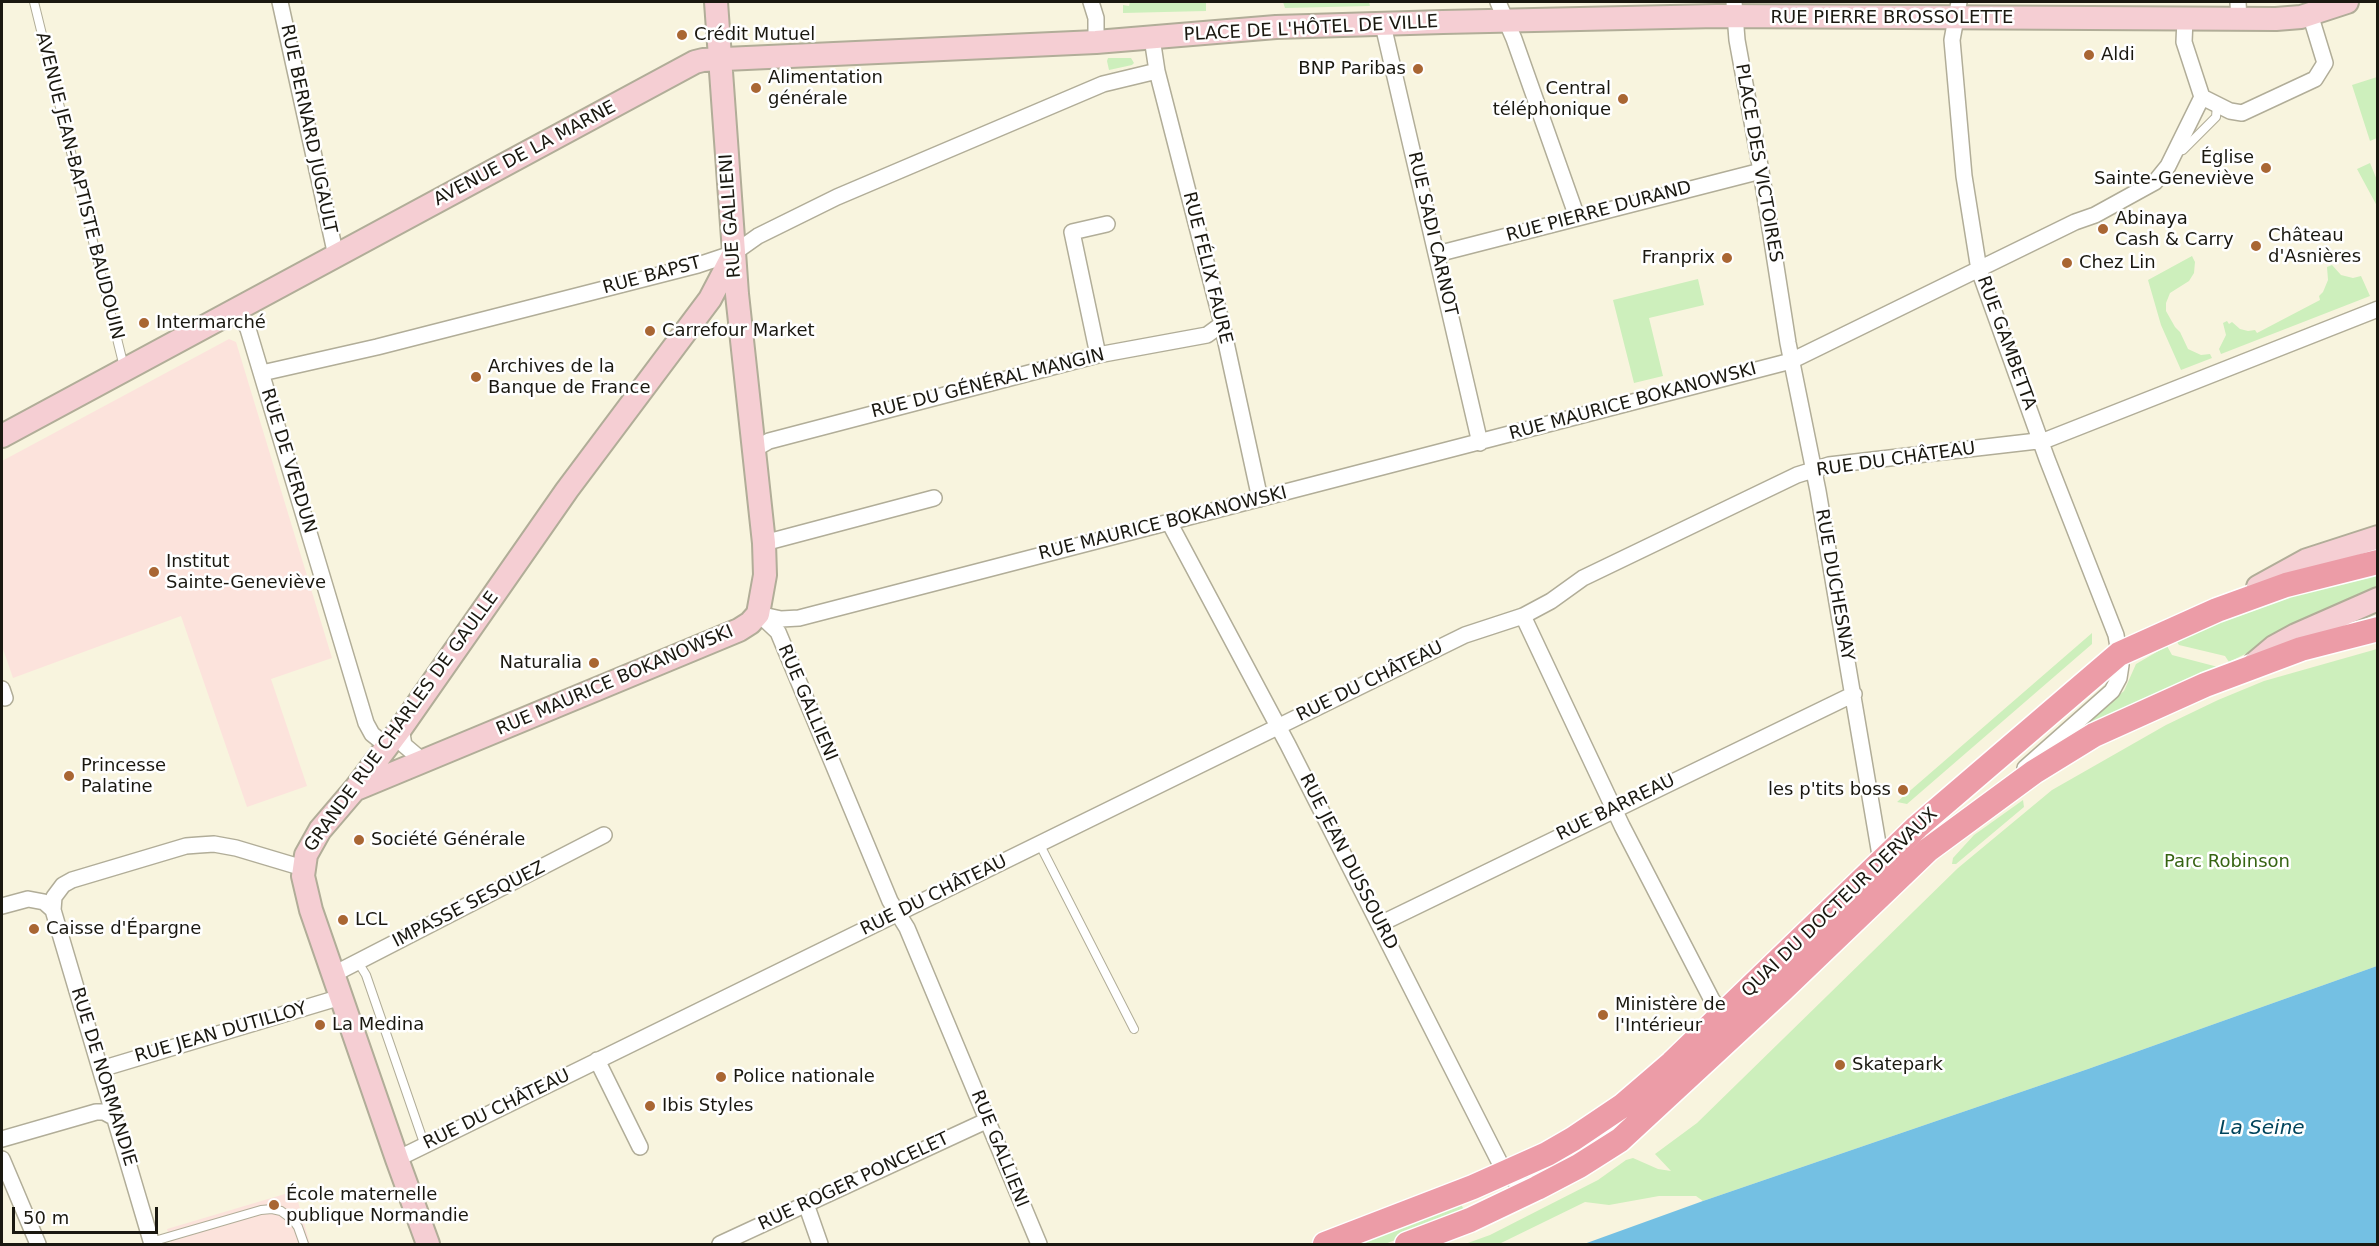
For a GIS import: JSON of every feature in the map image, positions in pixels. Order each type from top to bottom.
[{"type":"main road","name":"RUE GALLIENI","points":[[716,2],[734,253],[765,543],[765,575],[758,615]]},
{"type":"main road","name":"RUE PIERRE BROSSOLETTE","points":[[1502,11],[1957,10],[2185,19],[2238,11],[2276,19],[2310,14],[2348,2]]},
{"type":"main road","name":"PLACE DE L'HÔTEL DE VILLE","points":[[1096,42],[1276,27],[1383,25],[1502,11]]},
{"type":"main road","name":"AVENUE DE LA MARNE","points":[[2,436],[695,62],[719,59],[1096,42]]},
{"type":"main road","name":"GRANDE RUE CHARLES DE GAULLE","points":[[428,1245],[310,910],[303,868],[310,845],[394,737],[561,499],[710,299],[734,253]]},
{"type":"main road","name":"QUAI DU DOCTEUR DERVAUX","points":[[2217,610],[2307,560],[2378,537]]},
{"type":"main road","name":"QUAI DU DOCTEUR DERVAUX","points":[[1325,1245],[1505,1173],[1547,1154],[1601,1121],[1644,1088],[1730,1009],[1881,861],[1960,788],[2119,654],[2217,610],[2286,585],[2378,561]]},
{"type":"main road","points":[[2249,668],[2274,647],[2296,635],[2378,599]]},
{"type":"main road","name":"RUE MAURICE BOKANOWSKI","points":[[355,789],[739,630],[758,615]]},
{"type":"main road","points":[[1407,1245],[1470,1220],[1604,1152],[1629,1132],[1787,985],[1911,866],[2034,772],[2094,735],[2249,668],[2301,649],[2378,629]]},
{"type":"street","name":"RUE BERNARD JUGAULT","points":[[280,2],[336,256]]},
{"type":"street","points":[[1091,2],[1096,18],[1096,42]]},
{"type":"street","name":"PLACE DES VICTOIRES","points":[[1735,9],[1737,40],[1761,171],[1782,309]]},
{"type":"street","name":"RUE GAMBETTA","points":[[1957,10],[1952,40],[1964,176],[1979,270],[2040,442],[2116,635],[2119,654]]},
{"type":"street","points":[[1502,11],[1576,217]]},
{"type":"street","points":[[2185,19],[2184,42],[2202,97],[2217,105],[2242,113],[2315,79],[2325,63],[2310,14]]},
{"type":"street","name":"RUE SADI CARNOT","points":[[1383,25],[1479,443]]},
{"type":"street","name":"RUE FÉLIX FAURE","points":[[1152,38],[1157,71],[1222,324],[1260,499]]},
{"type":"street","name":"RUE BAPST","points":[[262,373],[377,347],[698,265],[734,253],[758,236],[848,193],[1103,84],[1157,71]]},
{"type":"street","points":[[1979,270],[2075,222],[2095,215],[2155,182],[2174,153],[2202,97]]},
{"type":"street","name":"RUE PIERRE DURAND","points":[[1437,254],[1761,171]]},
{"type":"street","points":[[1098,355],[1072,232],[1107,224]]},
{"type":"street","name":"RUE MAURICE BOKANOWSKI","points":[[758,615],[781,620],[799,618],[1791,361],[1979,270]]},
{"type":"street","name":"RUE DE VERDUN","points":[[237,308],[248,328],[262,373],[366,723],[372,734],[394,737],[417,756],[426,760]]},
{"type":"street","name":"RUE DUCHESNAY","points":[[1782,309],[1802,406],[1854,694],[1881,861]]},
{"type":"street","name":"RUE DU CHÂTEAU","points":[[397,1160],[1465,635],[1523,616],[1551,601],[1583,578],[1797,475],[1829,465],[2040,442],[2378,309]]},
{"type":"street","name":"RUE DU GÉNÉRAL MANGIN","points":[[755,449],[769,441],[1098,355],[1208,335],[1222,324]]},
{"type":"street","points":[[765,543],[934,498]]},
{"type":"street","name":"RUE JEAN DUSSOURD","points":[[1169,522],[1380,924],[1505,1173]]},
{"type":"street","name":"RUE GALLIENI","points":[[758,615],[778,632],[890,901],[907,928],[1039,1245]]},
{"type":"street","points":[[1523,616],[1615,809],[1712,1000],[1718,1006],[1730,1009]]},
{"type":"street","points":[[1967,821],[2112,691],[2121,670],[2119,654]]},
{"type":"street","name":"RUE BARREAU","points":[[1380,924],[1854,694]]},
{"type":"street","name":"IMPASSE SESQUEZ","points":[[334,975],[604,835]]},
{"type":"street","points":[[53,910],[52,903],[57,891],[72,880],[186,846],[223,845],[303,868]]},
{"type":"street","points":[[2,906],[28,899],[44,902],[53,910]]},
{"type":"street","name":"RUE DE NORMANDIE","points":[[53,910],[152,1243]]},
{"type":"street","name":"RUE JEAN DUTILLOY","points":[[101,1069],[341,997]]},
{"type":"street","points":[[597,1060],[640,1147]]},
{"type":"street","points":[[2,1139],[96,1112],[104,1112],[115,1118]]},
{"type":"street","name":"RUE ROGER PONCELET","points":[[720,1245],[988,1120]]},
{"type":"street","points":[[2,1159],[38,1245]]},
{"type":"street","points":[[1505,1173],[1521,1185],[1537,1188]]},
{"type":"street","points":[[806,1204],[820,1245]]},
{"type":"lane","name":"AVENUE JEAN-BAPTISTE BAUDOUIN","points":[[34,2],[125,370]]},
{"type":"lane","points":[[2174,153],[2183,150],[2216,117],[2217,105]]},
{"type":"lane","points":[[1040,845],[1134,1029]]},
{"type":"lane","points":[[358,962],[366,975],[425,1146]]},
{"type":"lane","points":[[152,1243],[261,1210],[272,1209],[281,1211],[293,1220],[304,1245]]},
{"type":"shaded area","name":"Institut Sainte-Geneviève","points":[[229,339],[236,342],[332,658],[271,679],[307,786],[247,807],[181,616],[13,678],[2,646],[2,461]]},
{"type":"shaded area","name":"École maternelle publique Normandie","points":[[295,1191],[310,1244],[171,1244],[167,1229]]},
{"type":"green space","points":[[1130,2],[1206,3],[1206,11],[1123,13],[1123,5],[1129,6]]},
{"type":"green space","points":[[1283,2],[1369,2],[1370,6],[1285,8]]},
{"type":"green space","points":[[1108,58],[1131,58],[1134,63],[1109,70]]},
{"type":"green space","points":[[2377,77],[2377,138],[2370,141],[2352,85]]},
{"type":"green space","points":[[2370,163],[2377,180],[2377,206],[2357,169]]},
{"type":"green space","points":[[2192,256],[2195,262],[2194,273],[2189,281],[2170,293],[2166,311],[2188,349],[2201,355],[2210,354],[2212,358],[2181,370],[2161,325],[2148,280]]},
{"type":"green space","points":[[2332,265],[2341,275],[2353,278],[2361,276],[2370,296],[2221,354],[2219,349],[2226,335],[2223,323],[2232,322],[2240,329],[2255,330],[2257,333],[2320,300],[2319,296],[2328,280],[2327,267]]},
{"type":"green space","points":[[1698,279],[1704,305],[1649,318],[1663,376],[1634,383],[1613,300]]},
{"type":"green space","points":[[2377,573],[2377,589],[2229,662],[2225,656],[2179,645],[2177,642],[2206,627],[2269,603]]},
{"type":"green space","points":[[2092,633],[2092,644],[1907,804],[1897,802]]},
{"type":"green space","points":[[2167,646],[2172,655],[2218,667],[2140,701],[2082,731],[2079,730],[2079,727],[2124,691],[2136,664]]},
{"type":"green space","name":"Parc Robinson","points":[[2377,649],[2377,966],[2088,1069],[1703,1201],[1696,1196],[1659,1196],[1609,1205],[1585,1202],[1499,1244],[1465,1244],[1490,1235],[1598,1180],[1626,1160],[1633,1158],[1658,1169],[1671,1171],[1655,1154],[1697,1123],[1958,868],[2052,790],[2166,725],[2218,700],[2264,681]]},
{"type":"green space","points":[[2023,800],[2024,807],[1956,864],[1952,864],[1953,858],[1974,835]]},
{"type":"green space","points":[[1460,1202],[1465,1212],[1385,1244],[1354,1244]]},
{"type":"water","name":"La Seine","points":[[2377,966],[2377,1244],[1584,1244],[2088,1069]]},
{"type":"place","name":"Crédit Mutuel","points":[[682,35]]},
{"type":"place","name":"Aldi","points":[[2089,55]]},
{"type":"place","name":"BNP Paribas","points":[[1418,69]]},
{"type":"place","name":"Alimentation générale","points":[[756,88]]},
{"type":"place","name":"Central téléphonique","points":[[1623,99]]},
{"type":"place","name":"Église Sainte-Geneviève","points":[[2266,168]]},
{"type":"place","name":"Abinaya Cash & Carry","points":[[2103,229]]},
{"type":"place","name":"Château d'Asnières","points":[[2256,246]]},
{"type":"place","name":"Franprix","points":[[1727,258]]},
{"type":"place","name":"Chez Lin","points":[[2067,263]]},
{"type":"place","name":"Intermarché","points":[[144,323]]},
{"type":"place","name":"Carrefour Market","points":[[650,331]]},
{"type":"place","name":"Archives de la Banque de France","points":[[476,377]]},
{"type":"place","name":"Institut Sainte-Geneviève","points":[[154,572]]},
{"type":"place","name":"Naturalia","points":[[594,663]]},
{"type":"place","name":"Princesse Palatine","points":[[69,776]]},
{"type":"place","name":"les p'tits boss","points":[[1903,790]]},
{"type":"place","name":"Société Générale","points":[[359,840]]},
{"type":"place","name":"LCL","points":[[343,920]]},
{"type":"place","name":"Caisse d'Épargne","points":[[34,929]]},
{"type":"place","name":"Ministère de l'Intérieur","points":[[1603,1015]]},
{"type":"place","name":"La Medina","points":[[320,1025]]},
{"type":"place","name":"Skatepark","points":[[1840,1065]]},
{"type":"place","name":"Police nationale","points":[[721,1077]]},
{"type":"place","name":"Ibis Styles","points":[[650,1106]]},
{"type":"place","name":"École maternelle publique Normandie","points":[[274,1205]]}]
